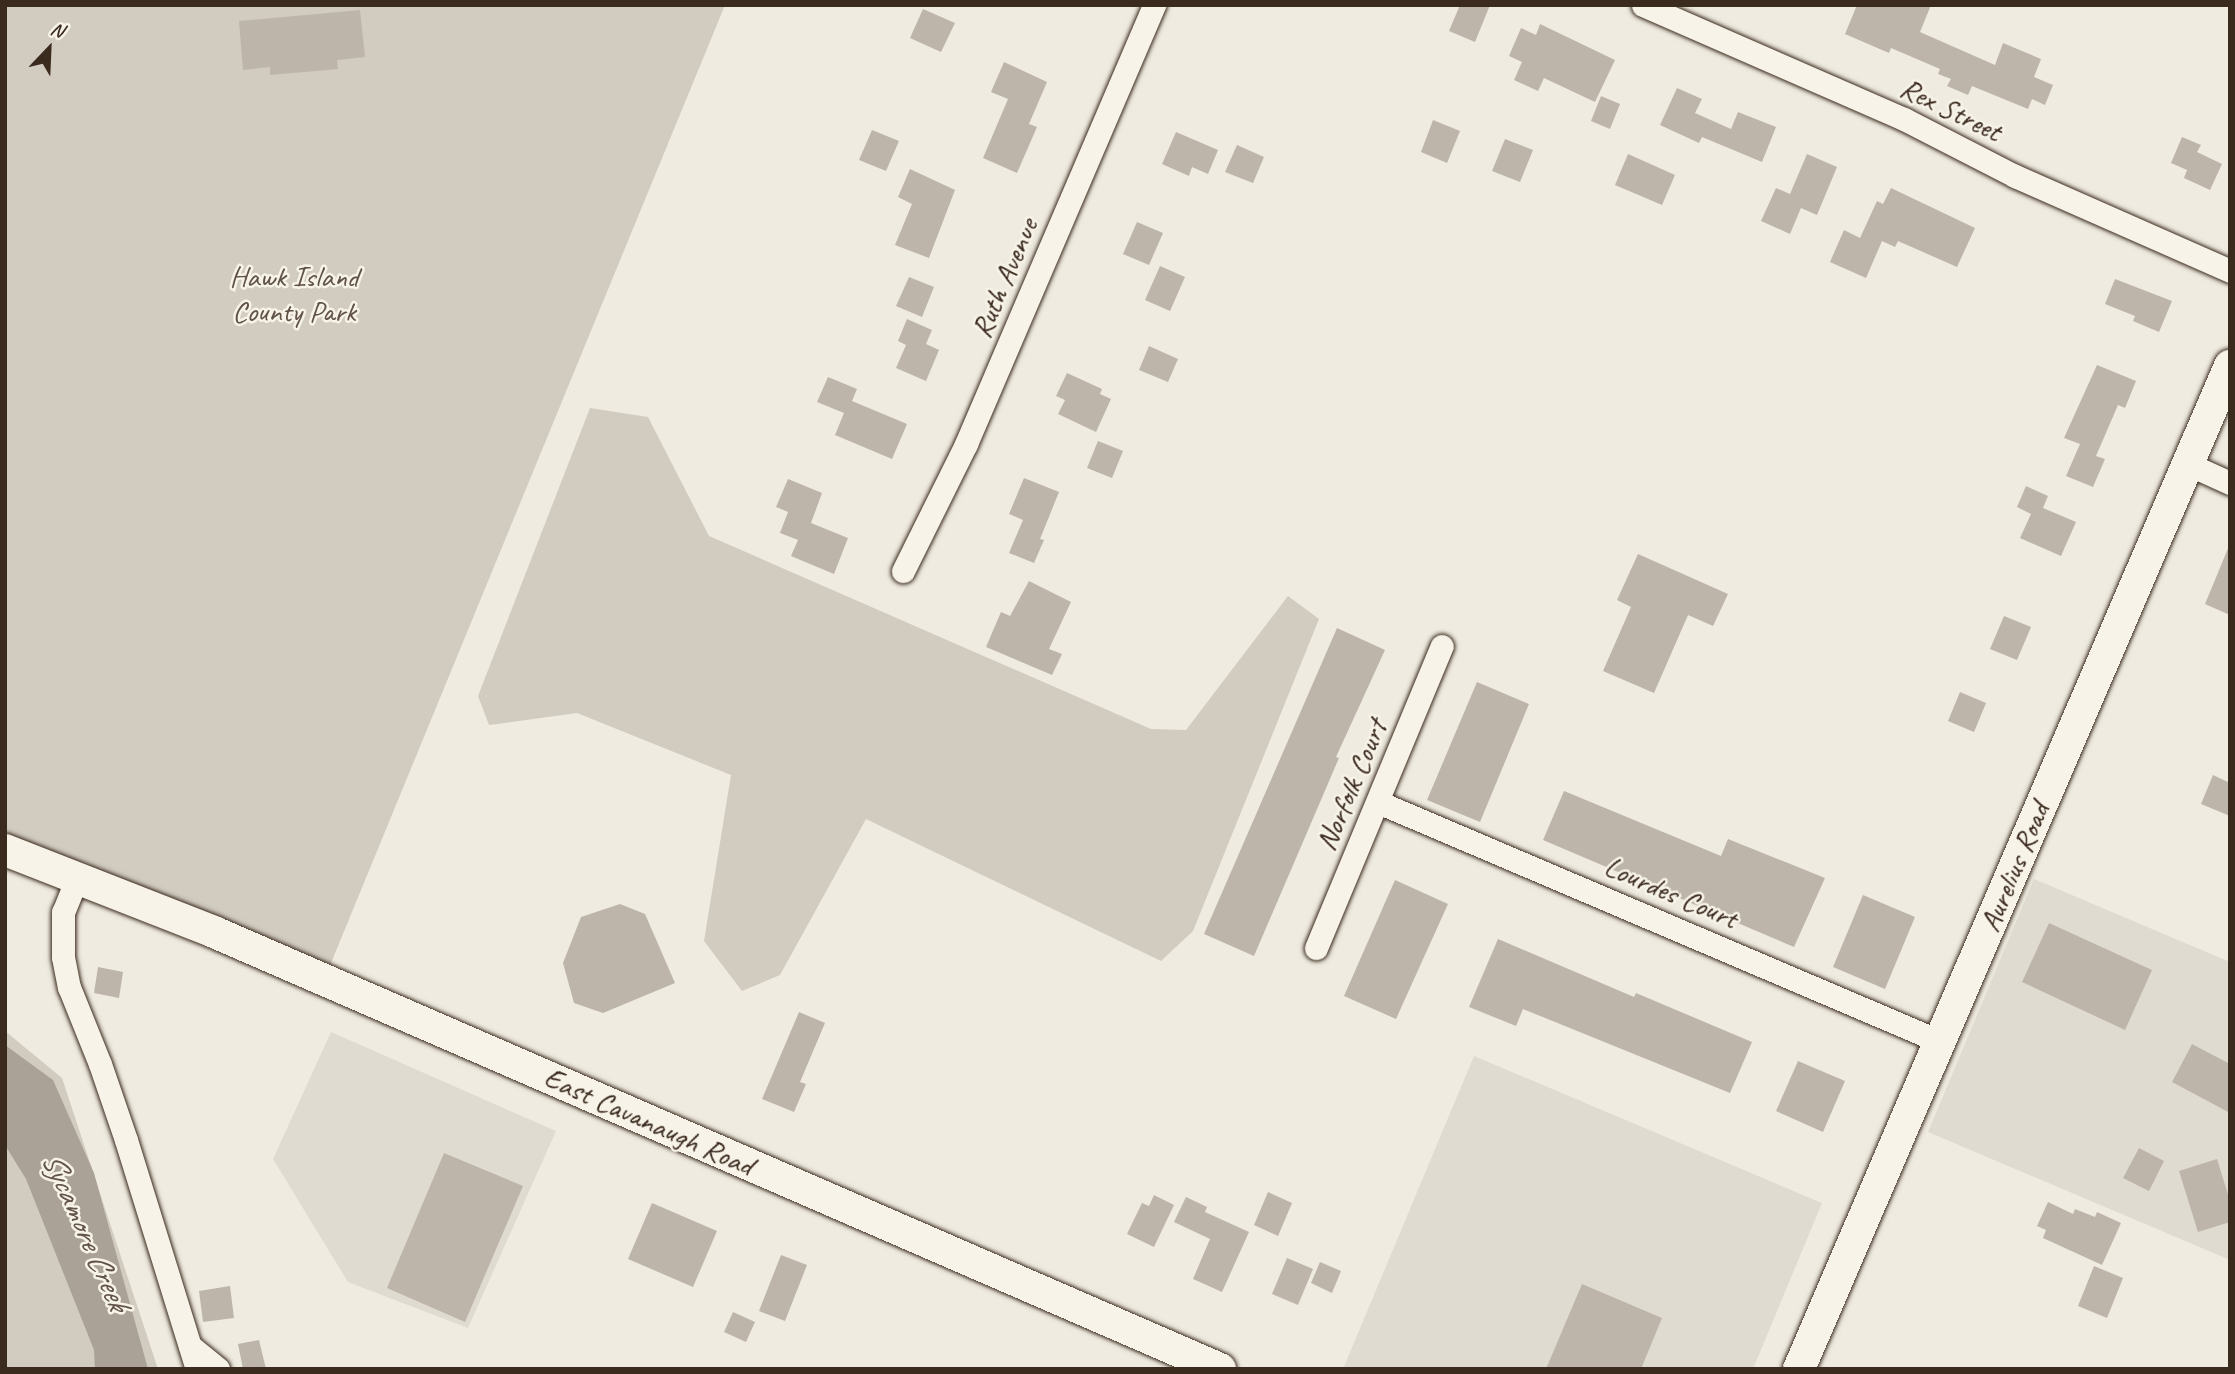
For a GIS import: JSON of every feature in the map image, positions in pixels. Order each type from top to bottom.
[{"type":"street","name":"Ruth Avenue","points":[[903,571],[966,444],[1154,5]]},
{"type":"street","name":"Rex Street","points":[[1643,5],[1904,120],[2015,176],[2230,271]]},
{"type":"street","name":"Aurelius Road","points":[[1798,1369],[2230,366]]},
{"type":"street","points":[[2188,464],[2230,483]]},
{"type":"street","name":"Norfolk Court","points":[[1316,948],[1442,646]]},
{"type":"street","name":"Lourdes Court","points":[[1378,802],[1939,1041]]},
{"type":"street","name":"East Cavanaugh Road","points":[[5,850],[214,932],[1220,1369]]},
{"type":"street","points":[[77,878],[63,912],[63,957],[69,987],[127,1140],[197,1369]]},
{"type":"street","points":[[190,1346],[218,1369]]},
{"type":"shaded area","points":[[2034,879],[2230,962],[2230,1260],[1928,1132]]},
{"type":"shaded area","points":[[331,1032],[556,1131],[468,1328],[348,1282],[273,1159]]},
{"type":"shaded area","points":[[1474,1056],[1822,1203],[1753,1369],[1343,1369]]},
{"type":"green space","name":"Hawk Island County Park","points":[[5,5],[725,5],[324,980],[5,845]]},
{"type":"green space","points":[[590,408],[648,417],[709,536],[1151,729],[1186,730],[1288,596],[1319,619],[1193,931],[1161,961],[866,819],[780,975],[742,991],[704,941],[731,775],[577,713],[489,725],[478,696]]},
{"type":"green space","points":[[5,1031],[62,1078],[158,1369],[5,1369]]},
{"type":"water","name":"Sycamore Creek","points":[[5,1045],[53,1080],[94,1173],[148,1369],[95,1369],[94,1350],[26,1179],[5,1145]]},
{"type":"building","points":[[1460,5],[1490,5],[1475,42],[1449,31]]},
{"type":"building","points":[[1857,5],[1931,5],[1920,32],[1995,65],[2003,43],[2041,59],[2034,77],[2053,85],[2045,105],[2032,99],[2028,109],[1972,86],[1968,95],[1947,86],[1951,79],[1938,74],[1940,69],[1891,48],[1889,53],[1845,34]]},
{"type":"building","points":[[923,9],[955,23],[941,52],[910,38]]},
{"type":"building","points":[[360,10],[365,57],[337,60],[338,69],[270,75],[270,67],[243,70],[239,21]]},
{"type":"building","points":[[1540,24],[1615,60],[1595,102],[1544,78],[1538,91],[1514,80],[1522,62],[1509,56],[1521,28],[1536,35]]},
{"type":"building","points":[[1004,62],[1047,82],[1029,124],[1037,127],[1017,173],[983,158],[1008,99],[991,92]]},
{"type":"building","points":[[1677,88],[1702,99],[1695,113],[1731,129],[1738,112],[1776,127],[1762,162],[1702,137],[1699,143],[1660,125]]},
{"type":"building","points":[[1601,96],[1620,104],[1610,129],[1591,121]]},
{"type":"building","points":[[1433,120],[1460,131],[1447,163],[1421,152]]},
{"type":"building","points":[[872,130],[899,141],[886,171],[859,160]]},
{"type":"building","points":[[1176,132],[1218,150],[1208,174],[1192,167],[1189,176],[1162,164]]},
{"type":"building","points":[[2182,137],[2201,145],[2197,152],[2222,164],[2210,190],[2184,178],[2187,170],[2171,163]]},
{"type":"building","points":[[1505,139],[1533,150],[1520,182],[1492,171]]},
{"type":"building","points":[[1237,145],[1264,157],[1253,183],[1225,172]]},
{"type":"building","points":[[1628,154],[1675,175],[1662,205],[1615,185]]},
{"type":"building","points":[[1807,154],[1837,167],[1817,215],[1801,208],[1790,234],[1761,221],[1776,188],[1790,194]]},
{"type":"building","points":[[910,169],[955,190],[929,258],[895,245],[912,204],[898,197]]},
{"type":"building","points":[[1891,188],[1975,228],[1957,267],[1898,241],[1895,247],[1882,241],[1866,278],[1830,262],[1844,230],[1860,238],[1877,201],[1883,204]]},
{"type":"building","points":[[1137,222],[1163,233],[1149,265],[1123,254]]},
{"type":"building","points":[[1160,266],[1185,277],[1170,311],[1145,300]]},
{"type":"building","points":[[909,277],[934,287],[922,317],[896,306]]},
{"type":"building","points":[[2115,279],[2172,301],[2159,332],[2133,321],[2135,316],[2105,304]]},
{"type":"building","points":[[907,319],[932,330],[926,344],[939,350],[926,381],[896,368],[906,345],[898,341]]},
{"type":"building","points":[[1149,346],[1178,359],[1168,382],[1139,370]]},
{"type":"building","points":[[2097,365],[2136,381],[2125,408],[2118,405],[2096,456],[2105,459],[2093,487],[2066,476],[2080,444],[2064,438]]},
{"type":"building","points":[[1067,373],[1102,389],[1100,394],[1111,399],[1096,432],[1058,414],[1065,400],[1056,396]]},
{"type":"building","points":[[828,377],[857,389],[852,401],[907,424],[892,459],[835,435],[844,413],[817,402]]},
{"type":"building","points":[[1098,441],[1123,451],[1112,478],[1087,468]]},
{"type":"building","points":[[1024,478],[1059,492],[1040,539],[1044,540],[1034,563],[1009,553],[1023,520],[1009,514]]},
{"type":"building","points":[[788,479],[822,493],[811,523],[848,538],[834,574],[791,556],[798,540],[780,533],[788,512],[776,507]]},
{"type":"building","points":[[2026,486],[2048,496],[2043,508],[2076,522],[2061,556],[2020,538],[2031,514],[2017,507]]},
{"type":"building","points":[[2230,546],[2230,615],[2205,604]]},
{"type":"building","points":[[1638,554],[1728,594],[1713,626],[1688,615],[1654,693],[1603,671],[1631,607],[1617,600]]},
{"type":"building","points":[[1029,581],[1071,602],[1049,649],[1062,654],[1052,675],[986,647],[1001,612],[1010,616]]},
{"type":"building","points":[[2004,616],[2031,627],[2017,660],[1990,649]]},
{"type":"building","points":[[1337,628],[1385,650],[1336,757],[1339,758],[1254,956],[1204,934]]},
{"type":"building","points":[[1477,682],[1529,704],[1480,822],[1427,800]]},
{"type":"building","points":[[1960,692],[1986,703],[1974,732],[1948,721]]},
{"type":"building","points":[[2213,775],[2230,783],[2230,816],[2201,804]]},
{"type":"building","points":[[1564,791],[1721,856],[1728,839],[1825,878],[1794,947],[1543,840]]},
{"type":"building","points":[[1395,880],[1448,904],[1396,1019],[1344,996]]},
{"type":"building","points":[[1863,895],[1915,917],[1885,989],[1833,967]]},
{"type":"building","points":[[620,904],[645,914],[675,983],[603,1013],[574,1003],[563,963],[581,917]]},
{"type":"building","points":[[2049,923],[2152,970],[2125,1030],[2022,982]]},
{"type":"building","points":[[1498,939],[1634,997],[1636,993],[1752,1042],[1730,1093],[1523,1009],[1516,1026],[1469,1007]]},
{"type":"building","points":[[98,967],[123,972],[119,998],[94,993]]},
{"type":"building","points":[[799,1012],[825,1023],[800,1082],[806,1084],[794,1112],[762,1099]]},
{"type":"building","points":[[2192,1044],[2230,1064],[2230,1113],[2172,1082]]},
{"type":"building","points":[[1798,1061],[1845,1081],[1823,1132],[1776,1111]]},
{"type":"building","points":[[2139,1148],[2164,1161],[2149,1191],[2123,1178]]},
{"type":"building","points":[[444,1153],[523,1186],[465,1322],[387,1288]]},
{"type":"building","points":[[2217,1159],[2230,1201],[2230,1222],[2198,1232],[2179,1171]]},
{"type":"building","points":[[1268,1192],[1292,1203],[1278,1236],[1254,1225]]},
{"type":"building","points":[[1154,1195],[1174,1205],[1154,1247],[1127,1234],[1142,1203],[1149,1206]]},
{"type":"building","points":[[1186,1197],[1207,1207],[1205,1212],[1249,1232],[1222,1292],[1193,1279],[1210,1239],[1174,1222]]},
{"type":"building","points":[[2048,1202],[2073,1214],[2075,1209],[2095,1217],[2097,1212],[2121,1223],[2102,1265],[2043,1238],[2046,1230],[2037,1226]]},
{"type":"building","points":[[652,1203],[717,1231],[693,1287],[628,1259]]},
{"type":"building","points":[[781,1255],[807,1265],[785,1321],[759,1311]]},
{"type":"building","points":[[1287,1258],[1313,1269],[1298,1305],[1272,1294]]},
{"type":"building","points":[[1320,1262],[1341,1271],[1332,1293],[1311,1283]]},
{"type":"building","points":[[2094,1266],[2123,1278],[2107,1318],[2078,1306]]},
{"type":"building","points":[[1582,1284],[1662,1318],[1641,1369],[1546,1369]]},
{"type":"building","points":[[230,1286],[234,1318],[203,1322],[199,1291]]},
{"type":"building","points":[[733,1312],[755,1322],[746,1342],[724,1332]]},
{"type":"building","points":[[259,1340],[266,1369],[243,1369],[238,1344]]}]
